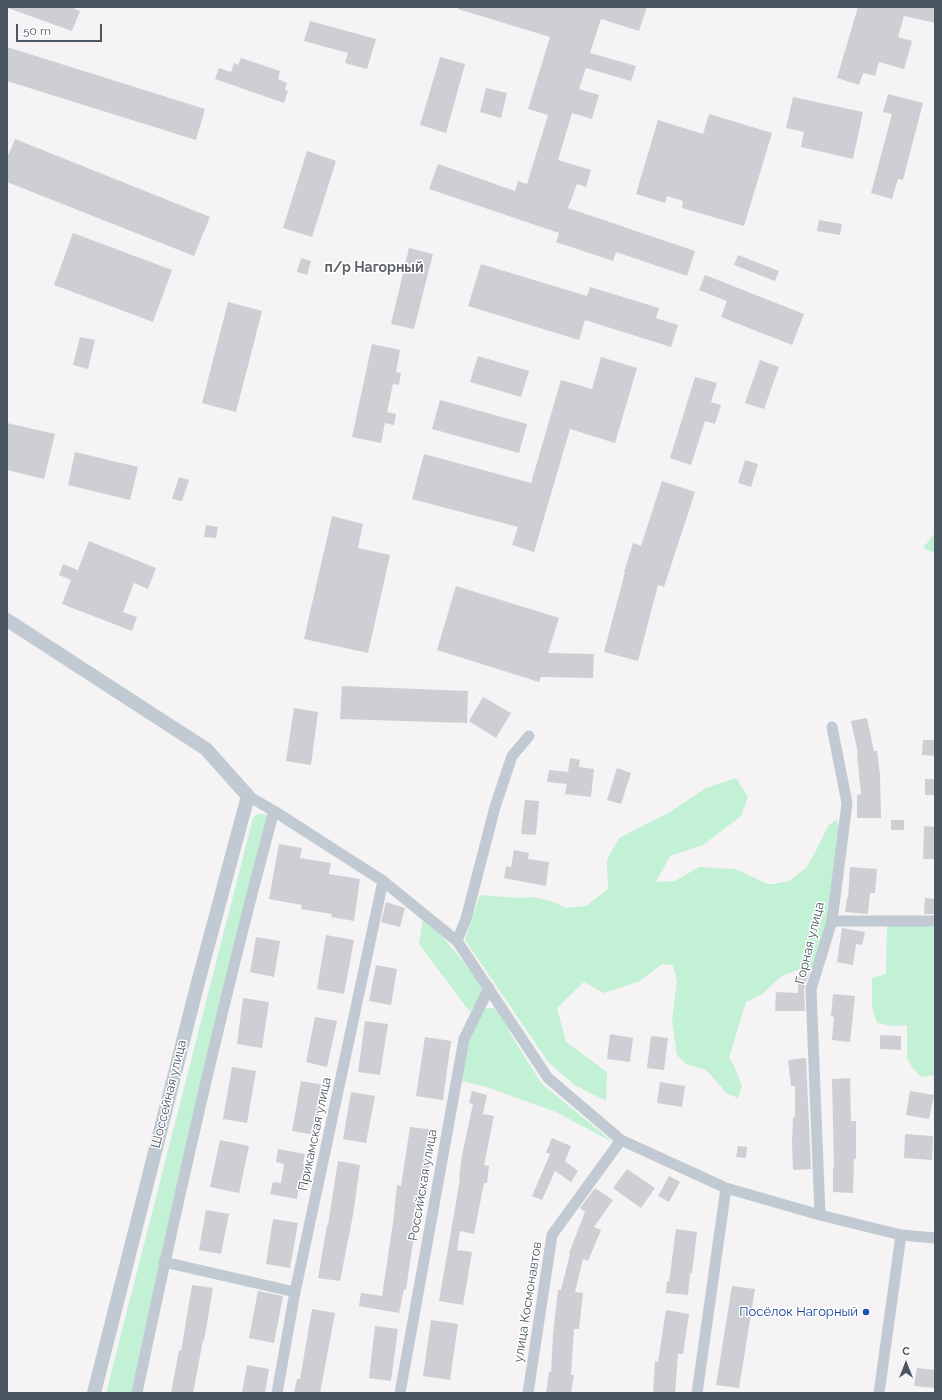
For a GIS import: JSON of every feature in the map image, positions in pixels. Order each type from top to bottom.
[{"type":"street","points":[[7,620],[206,749],[248,796],[383,881],[457,941],[548,1078],[621,1140],[726,1188],[820,1215],[901,1235],[935,1238]]},
{"type":"street","name":"Горная улица","points":[[820,1215],[811,989],[832,921],[848,803],[832,727]]},
{"type":"street","points":[[457,941],[466,919],[495,806],[512,756],[529,736]]},
{"type":"street","name":"Шоссейная улица","points":[[94,1393],[195,994],[248,796]]},
{"type":"street","points":[[136,1393],[164,1262],[245,920],[274,811]]},
{"type":"street","name":"Прикамская улица","points":[[277,1393],[295,1292],[383,881]]},
{"type":"street","points":[[832,921],[935,921]]},
{"type":"street","name":"Российская улица","points":[[400,1393],[464,1039],[489,988]]},
{"type":"street","name":"улица Космонавтов","points":[[528,1393],[552,1235],[621,1140]]},
{"type":"street","points":[[697,1393],[726,1188]]},
{"type":"street","points":[[879,1393],[901,1235]]},
{"type":"street","points":[[164,1262],[295,1292]]},
{"type":"green space","points":[[935,533],[935,553],[923,548]]},
{"type":"green space","points":[[736,778],[748,797],[741,816],[703,845],[670,856],[656,882],[675,881],[699,867],[735,869],[768,884],[789,881],[807,867],[828,826],[836,819],[840,830],[827,922],[816,967],[805,967],[782,976],[762,994],[746,1002],[729,1058],[742,1086],[738,1098],[726,1093],[706,1070],[686,1064],[677,1055],[672,1020],[677,981],[673,965],[662,964],[638,982],[604,993],[584,982],[557,1008],[566,1042],[607,1072],[606,1101],[575,1085],[549,1063],[465,940],[480,895],[518,898],[532,897],[551,901],[566,908],[586,906],[608,889],[607,860],[619,838],[670,812],[706,788]]},
{"type":"green space","points":[[258,814],[268,816],[132,1393],[106,1393],[253,818]]},
{"type":"green space","points":[[423,917],[443,937],[482,985],[482,994],[470,1012],[419,944]]},
{"type":"green space","points":[[935,925],[935,1075],[921,1077],[912,1067],[907,1058],[907,1025],[893,1026],[877,1023],[872,1007],[872,978],[886,974],[887,926]]},
{"type":"green space","points":[[489,1008],[501,1011],[511,1035],[542,1084],[614,1143],[556,1112],[487,1087],[461,1081],[468,1039],[478,1010]]},
{"type":"building","points":[[8,7],[70,7],[80,11],[72,31]]},
{"type":"building","points":[[459,7],[647,7],[639,31],[601,19],[590,53],[636,66],[631,81],[586,68],[579,89],[599,95],[592,119],[572,113],[558,160],[591,170],[586,187],[577,184],[568,208],[695,251],[687,276],[616,252],[613,261],[556,242],[559,233],[429,189],[438,164],[515,191],[518,181],[527,184],[548,115],[528,109],[550,37],[458,9]]},
{"type":"building","points":[[858,7],[935,7],[935,23],[904,16],[898,37],[912,41],[904,69],[879,62],[875,76],[863,73],[859,85],[837,78]]},
{"type":"building","points":[[310,21],[376,39],[367,69],[345,63],[348,53],[304,41]]},
{"type":"building","points":[[7,47],[205,109],[196,140],[7,81]]},
{"type":"building","points":[[440,57],[465,64],[446,133],[420,125]]},
{"type":"building","points":[[241,58],[280,71],[278,79],[287,83],[285,90],[288,91],[284,103],[215,79],[219,68],[231,72],[234,63],[238,65]]},
{"type":"building","points":[[486,88],[507,93],[501,118],[480,112]]},
{"type":"building","points":[[888,94],[923,103],[903,180],[898,179],[892,199],[871,193],[892,114],[883,112]]},
{"type":"building","points":[[793,97],[863,112],[853,159],[801,147],[804,132],[786,128]]},
{"type":"building","points":[[709,114],[772,133],[744,226],[682,208],[683,201],[667,196],[665,203],[636,194],[658,120],[703,134]]},
{"type":"building","points":[[15,139],[210,217],[194,256],[7,182],[7,158]]},
{"type":"building","points":[[307,151],[336,161],[312,237],[283,228]]},
{"type":"building","points":[[819,220],[842,224],[840,235],[817,231]]},
{"type":"building","points":[[73,233],[172,270],[153,322],[54,285]]},
{"type":"building","points":[[409,248],[433,254],[414,329],[391,324]]},
{"type":"building","points":[[738,255],[779,271],[775,281],[734,265]]},
{"type":"building","points":[[301,258],[311,261],[307,275],[297,272]]},
{"type":"building","points":[[481,264],[587,296],[590,287],[659,308],[656,318],[678,325],[671,347],[585,320],[579,340],[468,306]]},
{"type":"building","points":[[705,275],[804,314],[792,345],[721,317],[727,301],[699,290]]},
{"type":"building","points":[[228,302],[262,311],[236,412],[202,403]]},
{"type":"building","points":[[80,337],[95,340],[88,369],[73,365]]},
{"type":"building","points":[[372,344],[400,350],[396,372],[401,373],[399,385],[393,384],[387,412],[396,414],[394,425],[385,423],[381,443],[352,437]]},
{"type":"building","points":[[478,356],[529,371],[521,397],[470,382]]},
{"type":"building","points":[[601,357],[637,368],[615,443],[570,429],[534,552],[512,545],[518,527],[412,499],[424,454],[531,483],[561,380],[592,389]]},
{"type":"building","points":[[760,360],[779,367],[764,409],[745,403]]},
{"type":"building","points":[[695,377],[717,383],[711,402],[721,405],[715,424],[705,421],[691,465],[670,458]]},
{"type":"building","points":[[440,400],[527,424],[519,453],[432,429]]},
{"type":"building","points":[[7,423],[55,434],[44,479],[7,470]]},
{"type":"building","points":[[75,452],[138,467],[130,500],[68,485]]},
{"type":"building","points":[[745,460],[758,464],[751,487],[738,483]]},
{"type":"building","points":[[179,477],[189,480],[182,501],[172,499]]},
{"type":"building","points":[[662,481],[695,492],[664,587],[658,585],[638,661],[604,652],[624,572],[633,543],[641,546]]},
{"type":"building","points":[[332,516],[363,524],[358,548],[390,555],[368,653],[304,639]]},
{"type":"building","points":[[206,525],[218,527],[216,538],[204,537]]},
{"type":"building","points":[[89,541],[156,568],[148,589],[134,583],[123,612],[137,617],[132,631],[62,604],[71,580],[59,575],[63,564],[78,570]]},
{"type":"building","points":[[456,586],[559,618],[548,653],[594,654],[593,678],[541,677],[539,682],[437,650]]},
{"type":"building","points":[[342,686],[468,691],[467,723],[340,719]]},
{"type":"building","points":[[483,697],[511,713],[496,738],[469,721]]},
{"type":"building","points":[[294,708],[318,712],[311,765],[286,761]]},
{"type":"building","points":[[867,718],[874,751],[877,751],[880,775],[881,818],[857,818],[857,795],[861,794],[858,753],[851,721]]},
{"type":"building","points":[[923,740],[935,740],[935,756],[922,755]]},
{"type":"building","points":[[570,758],[580,760],[579,767],[594,769],[591,797],[565,794],[567,784],[547,782],[549,770],[568,772]]},
{"type":"building","points":[[617,768],[631,773],[621,804],[607,800]]},
{"type":"building","points":[[925,779],[935,779],[935,795],[925,795]]},
{"type":"building","points":[[525,800],[539,801],[536,835],[521,834]]},
{"type":"building","points":[[891,820],[904,820],[904,830],[891,830]]},
{"type":"building","points":[[924,826],[935,827],[935,859],[923,859]]},
{"type":"building","points":[[279,844],[302,848],[300,858],[331,863],[329,874],[360,879],[354,921],[331,917],[332,914],[301,909],[302,905],[269,899]]},
{"type":"building","points":[[514,850],[529,853],[528,859],[549,862],[546,886],[504,878],[506,866],[511,867]]},
{"type":"building","points":[[850,867],[877,869],[875,893],[870,893],[868,914],[845,912],[848,898]]},
{"type":"building","points":[[925,898],[935,899],[935,914],[924,914]]},
{"type":"building","points":[[386,902],[405,908],[400,927],[381,922]]},
{"type":"building","points":[[842,928],[865,932],[862,945],[856,944],[853,965],[837,962]]},
{"type":"building","points":[[326,935],[354,940],[344,994],[317,989]]},
{"type":"building","points":[[256,937],[280,941],[274,977],[250,972]]},
{"type":"building","points":[[376,965],[397,969],[391,1005],[369,1001]]},
{"type":"building","points":[[798,973],[809,973],[804,989],[805,1011],[775,1011],[776,992],[798,993]]},
{"type":"building","points":[[833,994],[855,996],[850,1042],[832,1040],[834,1017],[831,1016]]},
{"type":"building","points":[[243,998],[269,1002],[262,1048],[237,1044]]},
{"type":"building","points":[[315,1017],[337,1021],[327,1067],[306,1062]]},
{"type":"building","points":[[365,1021],[388,1024],[380,1075],[358,1072]]},
{"type":"building","points":[[610,1034],[633,1038],[630,1062],[607,1059]]},
{"type":"building","points":[[880,1035],[901,1036],[901,1050],[880,1049]]},
{"type":"building","points":[[651,1036],[668,1038],[664,1070],[647,1068]]},
{"type":"building","points":[[425,1037],[451,1041],[443,1100],[416,1096]]},
{"type":"building","points":[[806,1058],[811,1169],[793,1170],[792,1142],[793,1117],[795,1117],[795,1086],[791,1086],[788,1060]]},
{"type":"building","points":[[232,1067],[256,1071],[247,1123],[223,1119]]},
{"type":"building","points":[[850,1078],[851,1121],[856,1121],[856,1159],[854,1159],[853,1193],[833,1192],[834,1167],[832,1079]]},
{"type":"building","points":[[301,1081],[324,1085],[315,1135],[292,1131]]},
{"type":"building","points":[[660,1082],[685,1086],[682,1107],[657,1103]]},
{"type":"building","points":[[472,1091],[487,1095],[483,1114],[494,1116],[484,1165],[489,1166],[487,1183],[484,1183],[474,1234],[460,1231],[457,1250],[472,1252],[463,1305],[439,1301],[460,1179],[462,1155],[473,1104],[469,1103]]},
{"type":"building","points":[[910,1091],[934,1095],[929,1119],[906,1115]]},
{"type":"building","points":[[351,1092],[375,1096],[366,1143],[343,1139]]},
{"type":"building","points":[[410,1127],[435,1130],[428,1174],[425,1174],[420,1221],[416,1221],[406,1290],[404,1289],[399,1313],[359,1306],[361,1293],[382,1296],[397,1185],[401,1186]]},
{"type":"building","points":[[905,1134],[933,1136],[932,1160],[904,1158]]},
{"type":"building","points":[[552,1138],[571,1146],[565,1161],[578,1171],[571,1182],[555,1171],[542,1200],[532,1196],[550,1154],[546,1152]]},
{"type":"building","points":[[220,1140],[249,1146],[239,1193],[210,1187]]},
{"type":"building","points":[[738,1146],[747,1147],[746,1158],[736,1157]]},
{"type":"building","points":[[278,1149],[305,1154],[303,1164],[308,1164],[303,1191],[298,1191],[297,1199],[270,1194],[273,1182],[281,1183],[284,1164],[276,1162]]},
{"type":"building","points":[[338,1161],[360,1165],[353,1215],[340,1281],[318,1278]]},
{"type":"building","points":[[627,1169],[655,1188],[641,1208],[613,1188]]},
{"type":"building","points":[[669,1176],[680,1182],[669,1202],[658,1196]]},
{"type":"building","points":[[595,1188],[613,1200],[594,1227],[601,1230],[588,1261],[583,1259],[575,1292],[583,1293],[579,1329],[574,1329],[571,1375],[574,1375],[571,1393],[546,1393],[549,1372],[551,1372],[553,1334],[558,1290],[561,1290],[569,1253],[585,1212],[580,1208]]},
{"type":"building","points":[[206,1210],[229,1214],[221,1254],[199,1250]]},
{"type":"building","points":[[273,1219],[298,1223],[290,1268],[266,1264]]},
{"type":"building","points":[[676,1229],[697,1232],[688,1295],[666,1293],[667,1281],[669,1282]]},
{"type":"building","points":[[192,1285],[213,1288],[204,1341],[203,1340],[193,1393],[171,1393],[179,1350],[181,1351]]},
{"type":"building","points":[[732,1286],[755,1289],[739,1388],[716,1385]]},
{"type":"building","points":[[258,1291],[283,1296],[274,1343],[249,1338]]},
{"type":"building","points":[[312,1309],[335,1313],[320,1393],[294,1393],[297,1379],[300,1379]]},
{"type":"building","points":[[666,1310],[689,1314],[683,1354],[678,1354],[675,1393],[653,1393],[655,1361],[658,1362]]},
{"type":"building","points":[[431,1320],[458,1324],[450,1380],[423,1376]]},
{"type":"building","points":[[375,1326],[398,1329],[391,1381],[369,1378]]},
{"type":"building","points":[[247,1365],[269,1369],[265,1393],[242,1393]]},
{"type":"building","points":[[917,1368],[935,1370],[935,1388],[914,1386]]},
{"type":"place","name":"Посёлок Нагорный","points":[[866,1312]]},
{"type":"district","name":"п/р Нагорный","points":[[374,268]]}]
